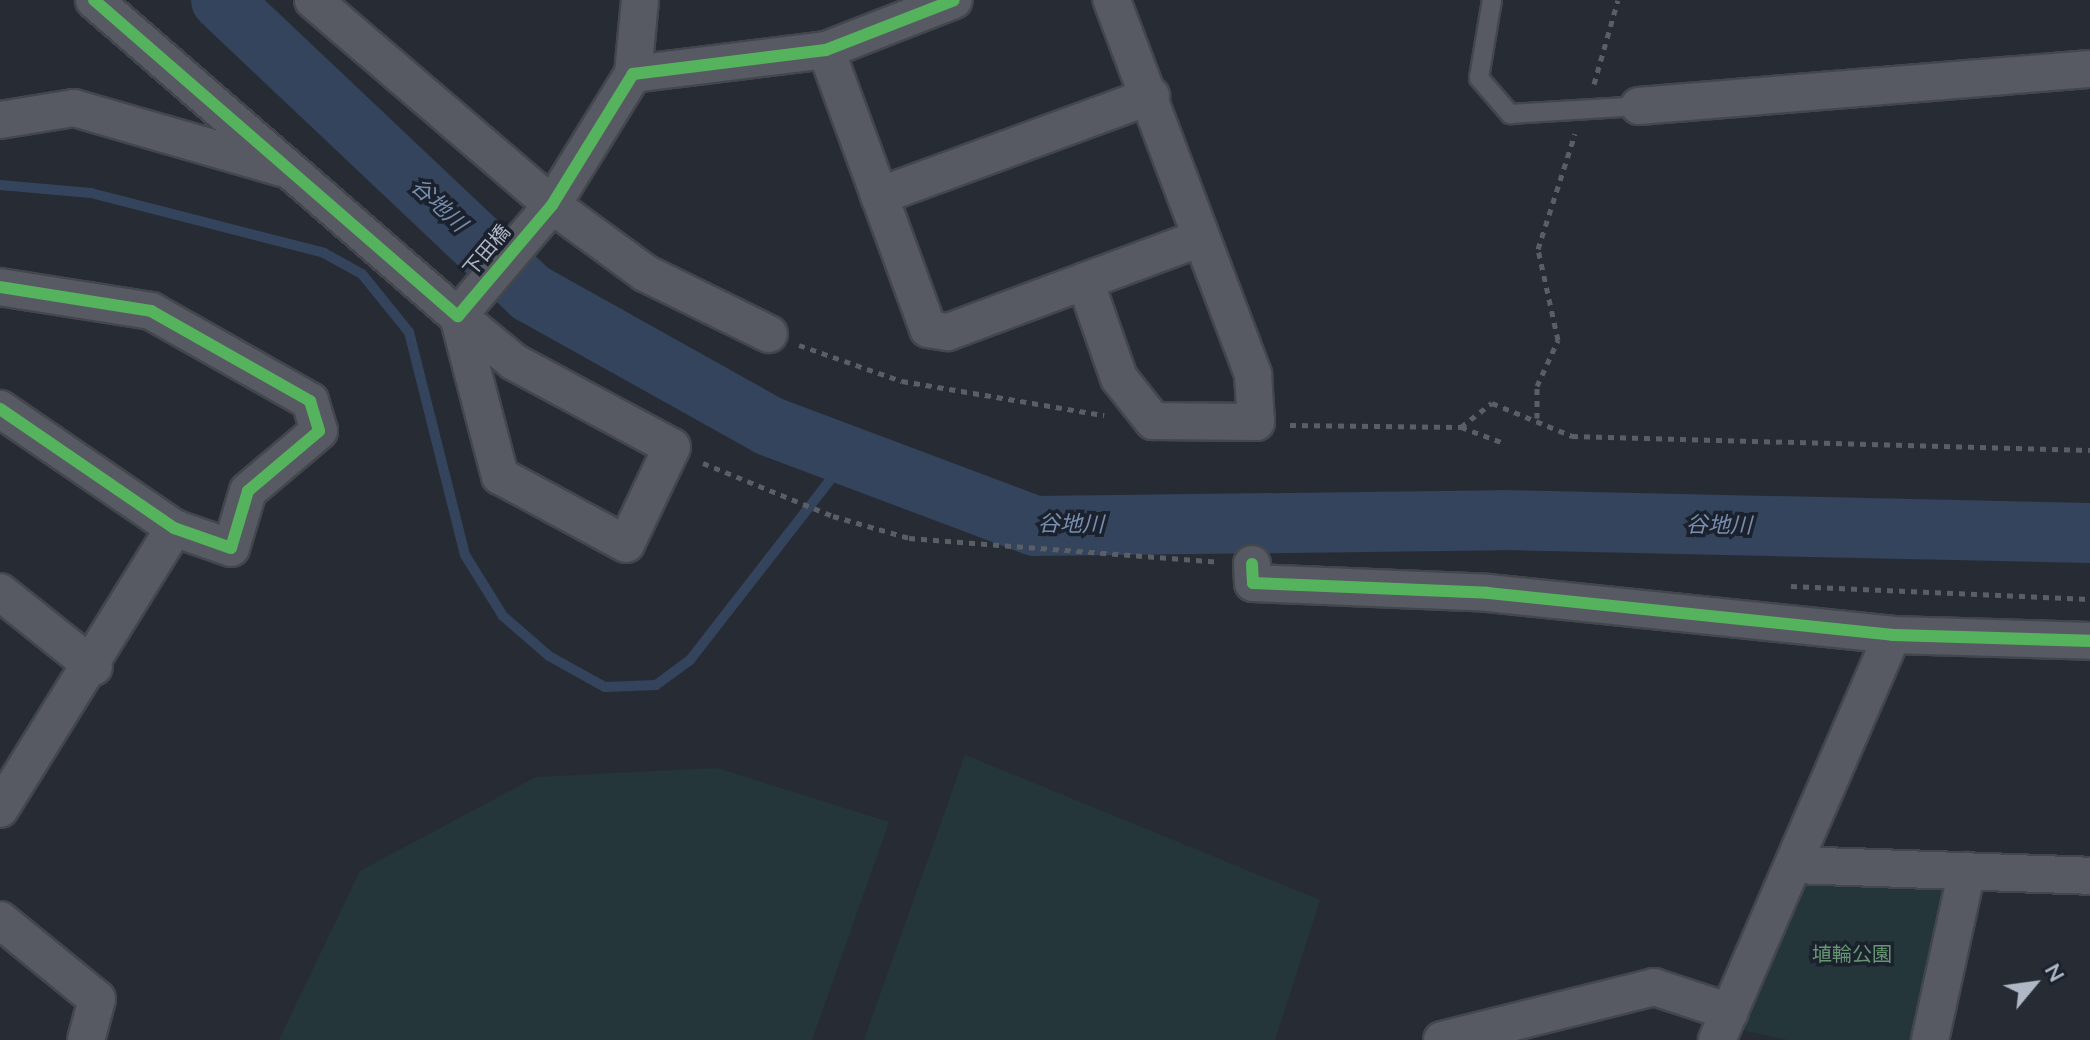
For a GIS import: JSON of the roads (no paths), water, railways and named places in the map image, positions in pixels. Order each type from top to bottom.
[{"type":"street","points":[[94,0],[462,310],[514,362],[672,447],[626,544],[500,476],[462,310]]},
{"type":"street","points":[[640,0],[633,74],[826,50],[892,13],[954,0]]},
{"type":"street","points":[[1085,281],[1119,378],[1153,421],[1256,422],[1253,374],[1151,96],[1112,0]]},
{"type":"street","points":[[332,6],[544,213],[645,273],[769,334]]},
{"type":"street","points":[[826,50],[928,329],[948,332],[1201,238]]},
{"type":"street","points":[[1639,106],[2090,69]]},
{"type":"street","name":"下田橋","points":[[462,310],[544,213],[633,74]]},
{"type":"street","points":[[879,196],[1151,96]]},
{"type":"street","points":[[0,120],[74,108],[295,171]]},
{"type":"street","points":[[0,287],[151,311],[310,401],[319,431],[248,491],[231,548],[174,528],[0,409]]},
{"type":"street","points":[[0,809],[94,667],[174,528]]},
{"type":"street","points":[[1252,564],[1253,583],[1488,593],[1892,635],[2090,641]]},
{"type":"street","points":[[0,592],[94,667]]},
{"type":"street","points":[[1442,1040],[1654,987],[1724,1026],[1892,635]]},
{"type":"street","points":[[1795,865],[2090,876]]},
{"type":"street","points":[[1930,1040],[1967,871]]},
{"type":"street","points":[[0,920],[97,999],[86,1040]]},
{"type":"lane","points":[[1492,0],[1479,78],[1510,114],[1639,106]]},
{"type":"waterway","name":"谷地川","points":[[221,0],[531,293],[769,426],[1035,526],[1502,520],[2090,533]]},
{"type":"waterway","points":[[0,185],[91,193],[324,253],[362,274],[409,332],[465,555],[503,616],[549,656],[605,687],[656,685],[690,660],[849,456]]},
{"type":"park label","name":"埴輪公園","points":[[1852,953]]}]
